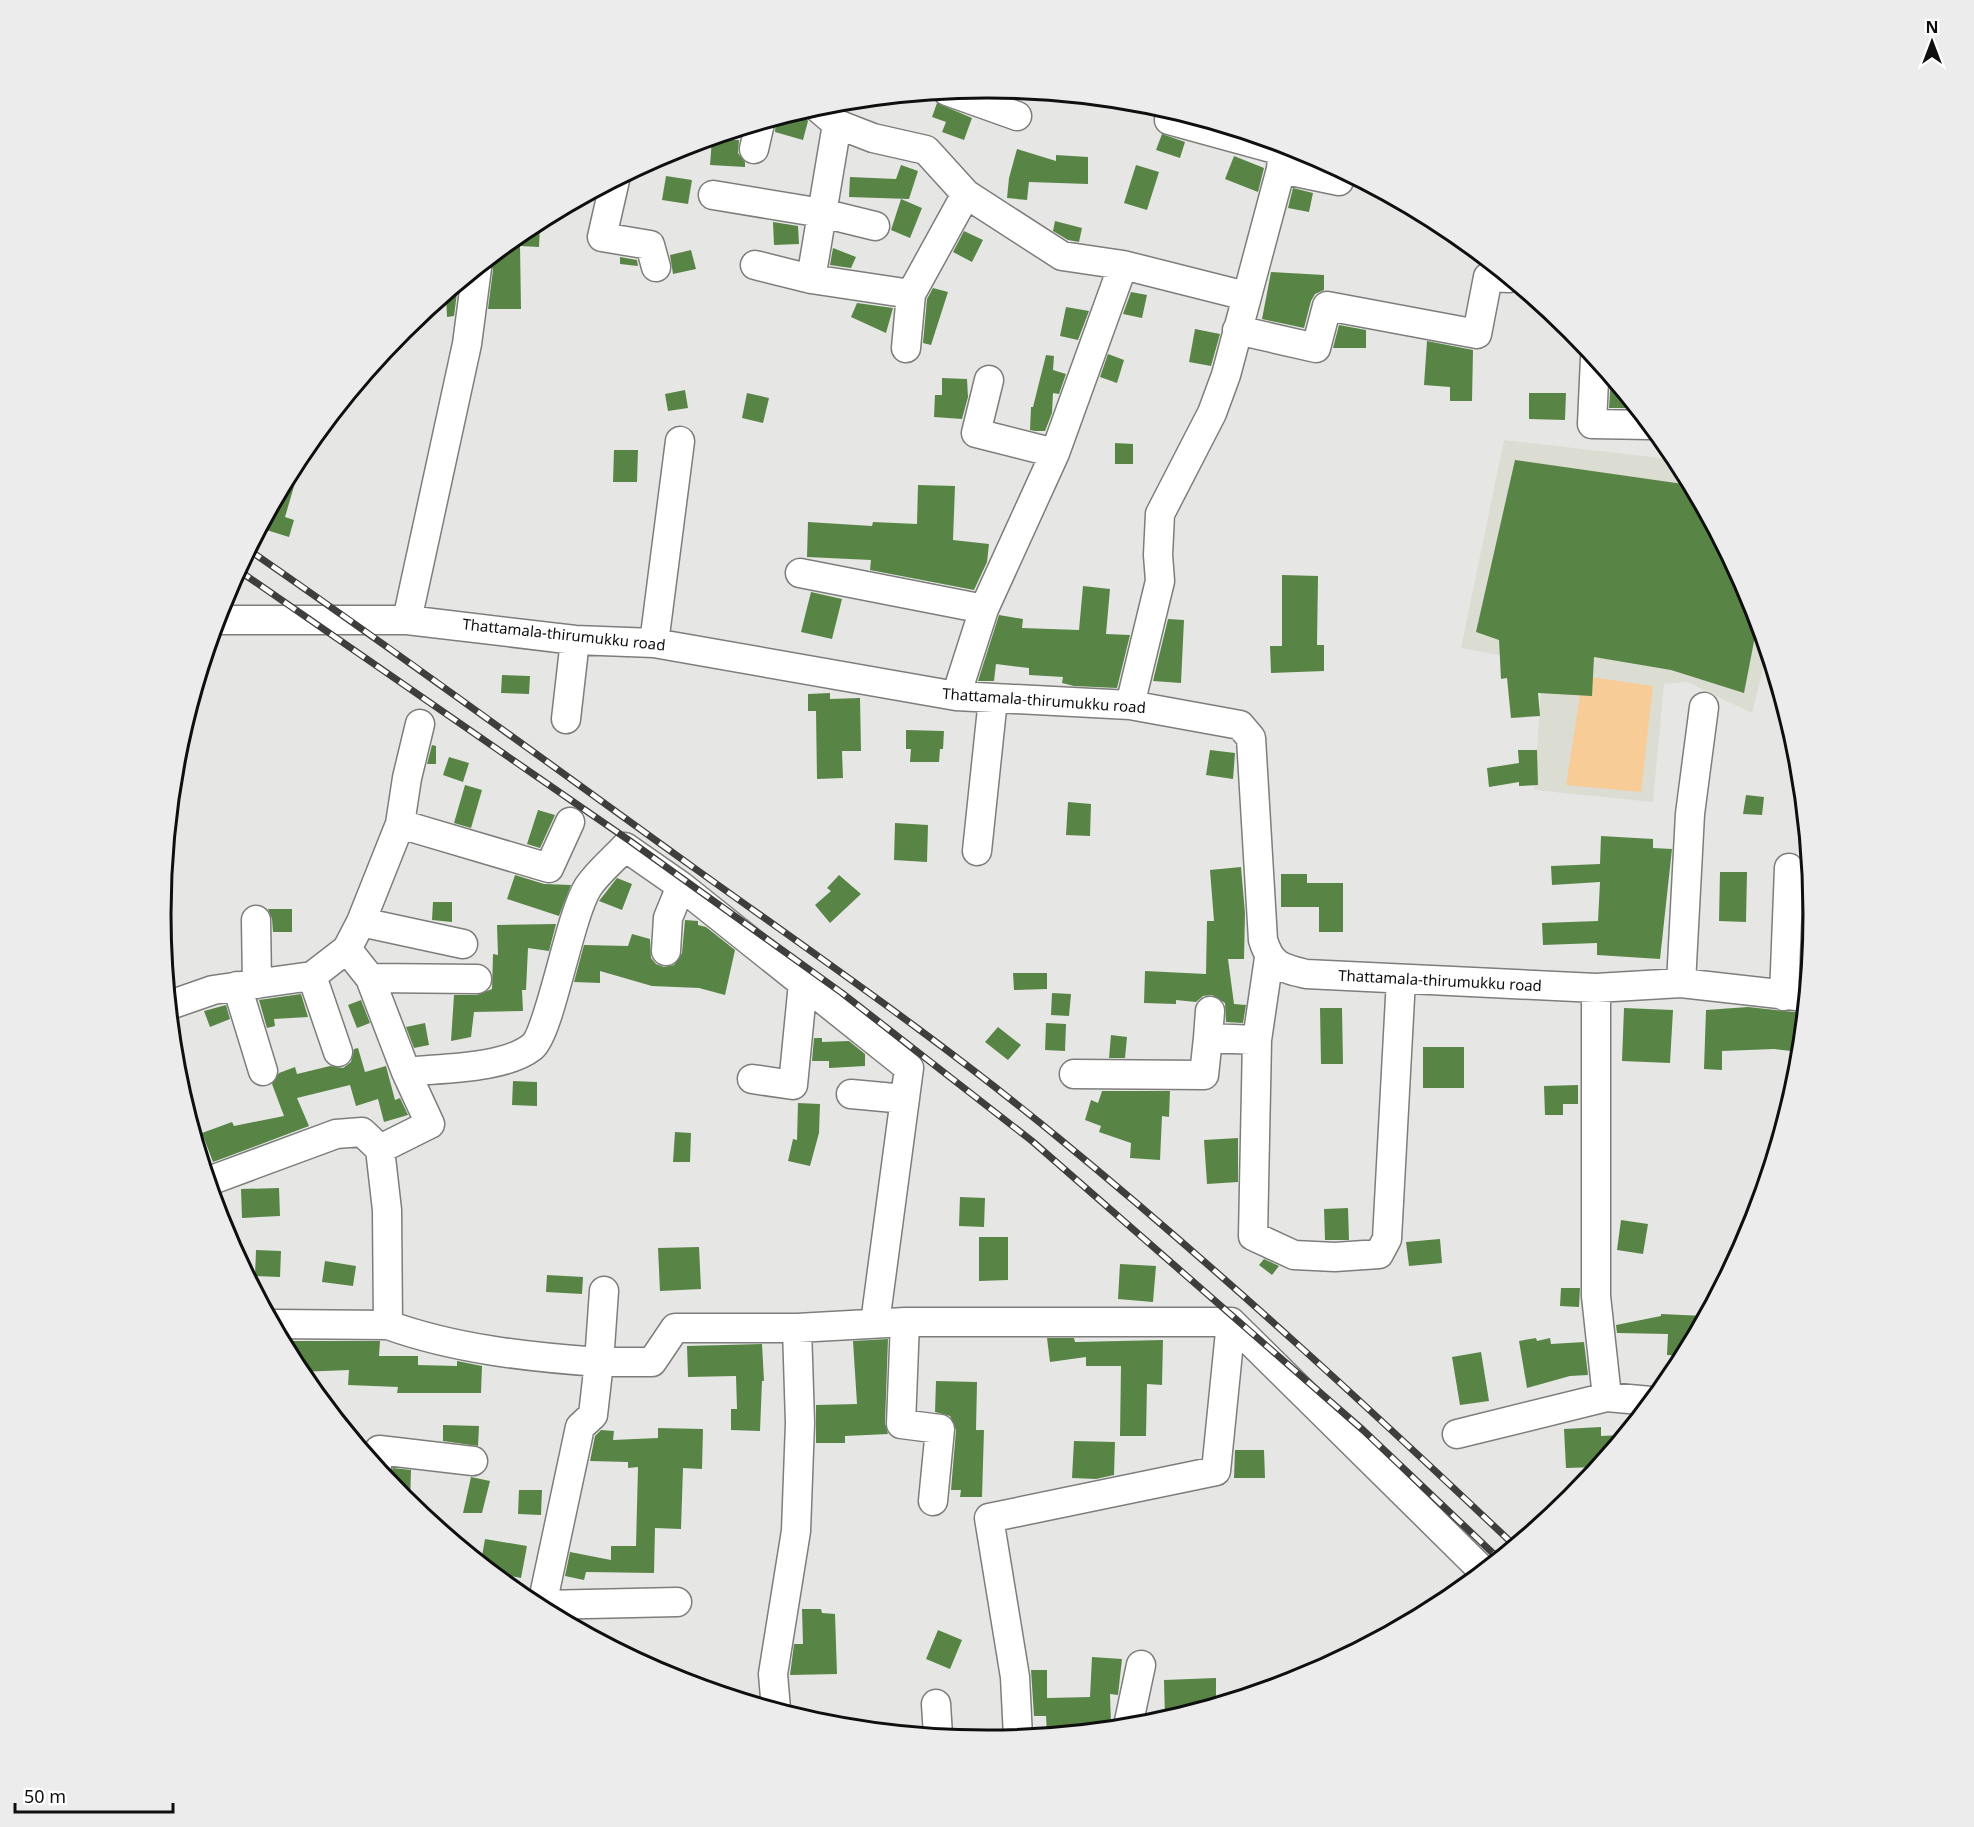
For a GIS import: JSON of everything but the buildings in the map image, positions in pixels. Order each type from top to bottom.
[{"type":"street","points":[[968,98],[1017,116]]},
{"type":"street","points":[[825,114],[837,124],[873,138],[926,150],[966,194],[1062,256],[1123,265],[1246,296]]},
{"type":"street","points":[[1169,120],[1282,155],[1339,181]]},
{"type":"street","points":[[811,279],[837,124]]},
{"type":"street","points":[[1130,705],[1158,598],[1160,514],[1212,412],[1238,330],[1282,155]]},
{"type":"street","points":[[613,189],[602,237],[650,245],[656,267]]},
{"type":"street","points":[[906,348],[911,294],[966,194]]},
{"type":"street","points":[[713,195],[822,213],[875,226]]},
{"type":"street","points":[[755,265],[811,279],[911,294]]},
{"type":"street","points":[[956,696],[984,609],[1055,453],[1123,265]]},
{"type":"street","points":[[1238,330],[1316,348],[1328,306],[1477,334],[1488,277],[1498,277]]},
{"type":"street","points":[[407,620],[467,344],[476,278]]},
{"type":"street","points":[[1595,368],[1592,424],[1640,425]]},
{"type":"street","points":[[989,380],[976,434],[1055,453]]},
{"type":"street","points":[[654,643],[680,441]]},
{"type":"street","points":[[800,573],[984,609]]},
{"type":"street","name":"Thattamala-thirumukku road","points":[[226,620],[407,620],[575,640],[654,643],[956,696],[1130,705],[1240,725],[1251,738],[1261,921],[1269,958],[1285,969],[1306,974],[1596,988],[1681,983],[1795,997]]},
{"type":"street","points":[[566,719],[575,640]]},
{"type":"street","points":[[977,851],[993,699]]},
{"type":"street","points":[[1681,983],[1690,814],[1704,707]]},
{"type":"street","points":[[176,1003],[213,990],[312,976],[347,949],[361,922],[400,824],[406,778],[420,724]]},
{"type":"street","points":[[400,824],[549,868],[570,822]]},
{"type":"street","points":[[406,1072],[486,1063],[514,1057],[534,1046],[544,1023],[567,942],[587,888],[626,847],[681,886],[909,1068],[875,1323]]},
{"type":"street","points":[[1789,868],[1795,997]]},
{"type":"street","points":[[666,951],[668,918],[681,886]]},
{"type":"street","points":[[256,920],[247,985],[263,1071]]},
{"type":"street","points":[[361,922],[464,944]]},
{"type":"street","points":[[347,949],[370,978],[406,1072],[430,1124],[380,1149]]},
{"type":"street","points":[[1269,958],[1257,1040],[1253,1236],[1294,1255],[1335,1257],[1379,1254],[1387,1239],[1401,979]]},
{"type":"street","points":[[312,976],[338,1052]]},
{"type":"street","points":[[370,978],[477,979]]},
{"type":"street","points":[[752,1079],[793,1085],[803,984]]},
{"type":"street","points":[[1596,988],[1596,1296],[1607,1397]]},
{"type":"street","points":[[1074,1074],[1204,1075],[1209,1025],[1257,1040]]},
{"type":"street","points":[[851,1094],[905,1100]]},
{"type":"street","points":[[215,1179],[336,1134],[362,1132],[380,1149],[387,1210],[388,1325]]},
{"type":"street","points":[[540,1596],[580,1426],[593,1415],[604,1291]]},
{"type":"street","points":[[904,1322],[901,1424],[940,1429],[933,1501]]},
{"type":"street","points":[[282,1324],[388,1325],[425,1338],[540,1358],[599,1362],[652,1362],[675,1328],[797,1328],[904,1322],[1231,1322],[1478,1566]]},
{"type":"street","points":[[1018,1729],[1015,1677],[989,1518],[1216,1471],[1231,1322]]},
{"type":"street","points":[[775,1702],[773,1674],[796,1531],[800,1423],[797,1328]]},
{"type":"street","points":[[1457,1434],[1607,1397],[1641,1400]]},
{"type":"street","points":[[378,1457],[379,1450],[473,1461]]},
{"type":"street","points":[[553,1604],[677,1602]]},
{"type":"street","points":[[1130,1717],[1141,1665]]},
{"type":"street","points":[[936,1704],[938,1728]]},
{"type":"shaded area","points":[[1504,440],[1664,458],[1694,506],[1719,553],[1741,601],[1764,665],[1752,713],[1687,682],[1664,684],[1653,802],[1534,790],[1543,663],[1461,648]]},
{"type":"shaded area","points":[[1583,676],[1653,686],[1641,792],[1566,785]]},
{"type":"railway","points":[[255,554],[836,969],[1017,1104],[1235,1288],[1509,1540]]},
{"type":"railway","points":[[245,575],[630,841],[842,993],[1032,1141],[1363,1430],[1493,1553]]}]
